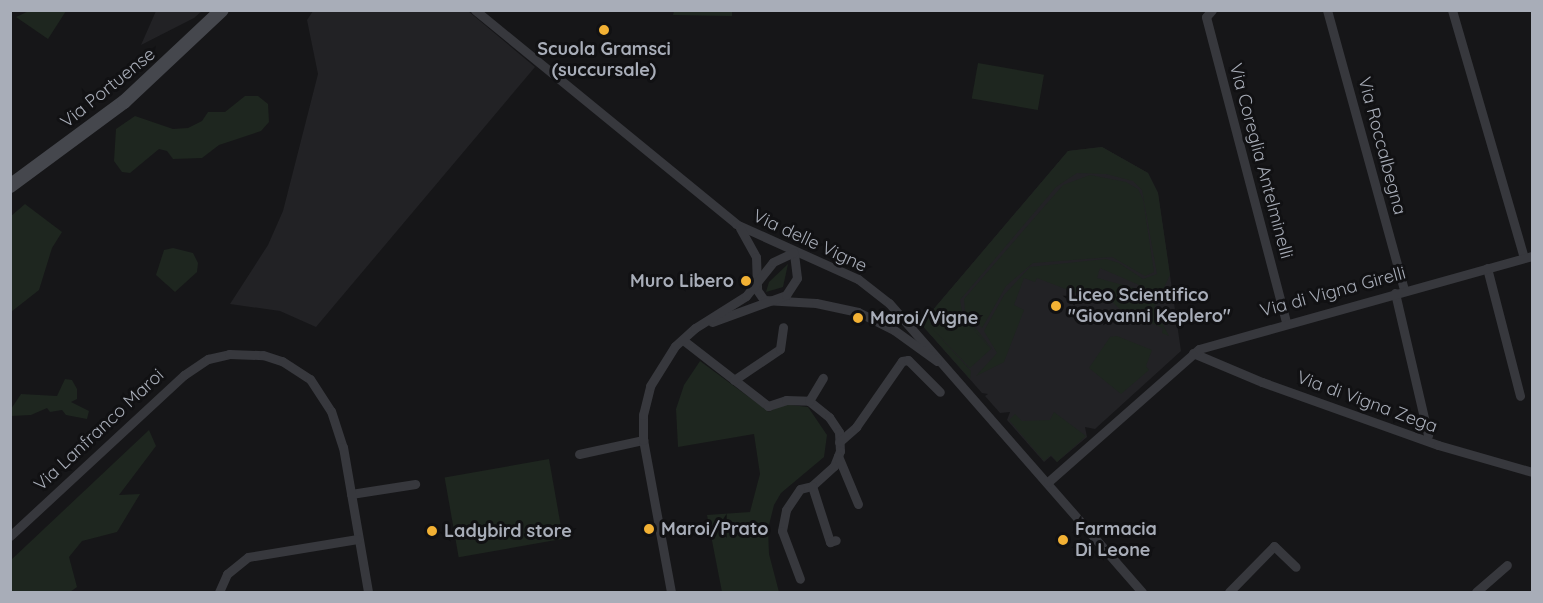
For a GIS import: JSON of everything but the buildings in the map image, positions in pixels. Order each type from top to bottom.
[{"type":"main road","name":"Via Portuense","points":[[10,186],[130,97],[222,10]]},
{"type":"street","name":"Via delle Vigne","points":[[475,10],[736,224],[794,252],[848,274],[878,294],[951,372],[1142,592]]},
{"type":"street","name":"Via Coreglia Antelminelli","points":[[1212,10],[1206,17],[1286,322]]},
{"type":"street","name":"Via Roccalbegna","points":[[1327,10],[1400,291],[1428,435]]},
{"type":"street","points":[[1452,10],[1528,257]]},
{"type":"street","points":[[736,224],[753,250],[760,297],[773,303],[806,301],[858,312],[894,330],[951,372]]},
{"type":"street","points":[[671,592],[643,440],[643,416],[650,386],[668,353],[695,328],[740,300],[776,260],[794,252],[797,262],[796,283],[786,295],[773,303],[695,328]]},
{"type":"street","name":"Via di Vigna Girelli","points":[[1048,482],[1193,353],[1286,322],[1528,257]]},
{"type":"street","points":[[1486,268],[1520,396]]},
{"type":"street","points":[[734,380],[780,348],[783,327]]},
{"type":"street","points":[[682,340],[768,406],[786,400],[809,401],[829,417],[839,432],[838,456],[826,477],[812,486],[800,489],[794,495],[782,531],[800,579]]},
{"type":"street","name":"Via di Vigna Zega","points":[[1193,353],[1262,382],[1438,445],[1533,472]]},
{"type":"street","name":"Via Lanfranco Maroi","points":[[10,536],[184,375],[208,359],[229,354],[263,355],[282,361],[310,379],[331,411],[343,447],[368,592]]},
{"type":"street","points":[[839,442],[856,427],[902,361],[908,360],[940,392]]},
{"type":"street","points":[[809,401],[823,378]]},
{"type":"street","points":[[579,454],[643,440]]},
{"type":"street","points":[[838,456],[858,504]]},
{"type":"street","points":[[351,494],[415,484]]},
{"type":"street","points":[[812,486],[830,542],[836,540]]},
{"type":"street","points":[[219,592],[228,574],[248,557],[358,539]]},
{"type":"street","points":[[1229,592],[1274,546],[1296,567]]},
{"type":"street","points":[[1476,592],[1507,565]]},
{"type":"shaded area","points":[[31,10],[66,11],[48,39],[16,17]]},
{"type":"shaded area","points":[[156,10],[202,11],[194,18],[141,45]]},
{"type":"shaded area","points":[[313,11],[468,11],[535,67],[316,327],[280,311],[230,304],[268,245],[283,211],[318,74],[307,20]]},
{"type":"shaded area","points":[[674,11],[732,11],[732,16],[673,15]]},
{"type":"shaded area","points":[[978,63],[1044,75],[1038,110],[972,98]]},
{"type":"shaded area","points":[[245,96],[258,96],[268,104],[269,122],[261,131],[219,145],[202,158],[173,159],[167,151],[159,149],[130,173],[122,172],[114,161],[116,129],[135,116],[173,129],[188,128],[202,121],[208,112],[225,112]]},
{"type":"shaded area","name":"Liceo Scientifico \"Giovanni Keplero\"","points":[[1102,147],[1148,173],[1158,193],[1181,351],[1095,429],[1085,427],[1087,437],[1057,462],[1051,456],[1044,462],[1007,420],[1010,412],[1000,413],[985,396],[988,394],[982,393],[921,324],[1068,151]]},
{"type":"shaded area","points":[[1102,147],[1148,173],[1158,193],[1170,275],[1154,308],[1169,336],[1162,333],[1163,328],[1122,311],[1105,295],[1102,303],[1037,278],[1035,282],[1024,278],[1014,305],[1024,310],[1004,362],[976,376],[997,353],[984,331],[1004,295],[1030,267],[1106,259],[1119,263],[1143,279],[1157,274],[1142,190],[1133,181],[1106,174],[1077,173],[1056,187],[960,300],[962,311],[993,350],[966,321],[991,349],[970,368],[929,325],[971,371],[970,379],[921,324],[1068,151]],"holes":[[[1100,268],[1139,285],[1138,289],[1097,278]]]},
{"type":"shaded area","points":[[1090,175],[1126,182],[1138,189],[1143,199],[1154,272],[1145,276],[1112,257],[1033,263],[1006,286],[982,328],[965,311],[964,299],[1063,185]]},
{"type":"shaded area","points":[[25,204],[62,232],[52,248],[39,290],[11,312],[11,216]]},
{"type":"shaded area","points":[[173,248],[193,253],[198,263],[197,272],[175,292],[156,275],[164,250]]},
{"type":"shaded area","points":[[788,264],[783,287],[766,292],[769,282]]},
{"type":"shaded area","points":[[1117,336],[1152,350],[1146,366],[1149,370],[1121,394],[1089,368],[1110,337]]},
{"type":"shaded area","points":[[700,361],[769,412],[782,404],[808,407],[827,435],[824,457],[781,493],[774,505],[768,529],[769,554],[779,592],[722,592],[707,515],[750,512],[760,474],[754,434],[678,447],[676,409],[684,385]]},
{"type":"shaded area","points":[[65,379],[72,380],[77,389],[77,399],[71,402],[89,411],[87,419],[66,415],[62,410],[50,412],[47,408],[31,415],[11,416],[11,409],[21,394],[57,396]]},
{"type":"shaded area","points":[[1054,412],[1086,436],[1057,462],[1051,455],[1044,461],[1009,420],[1015,414],[1022,421],[1050,420]]},
{"type":"shaded area","points":[[149,430],[156,446],[119,495],[140,494],[117,532],[82,541],[69,557],[77,587],[70,592],[11,592],[11,560]]},
{"type":"shaded area","points":[[549,459],[563,539],[459,557],[445,477]]},
{"type":"place","name":"Scuola Gramsci (succursale)","points":[[604,30]]},
{"type":"place","name":"Muro Libero","points":[[746,281]]},
{"type":"place","name":"Liceo Scientifico \"Giovanni Keplero\"","points":[[1056,306]]},
{"type":"place","name":"Maroi/Vigne","points":[[858,318]]},
{"type":"place","name":"Maroi/Prato","points":[[649,529]]},
{"type":"place","name":"Ladybird store","points":[[432,531]]},
{"type":"place","name":"Farmacia Di Leone","points":[[1063,540]]}]
